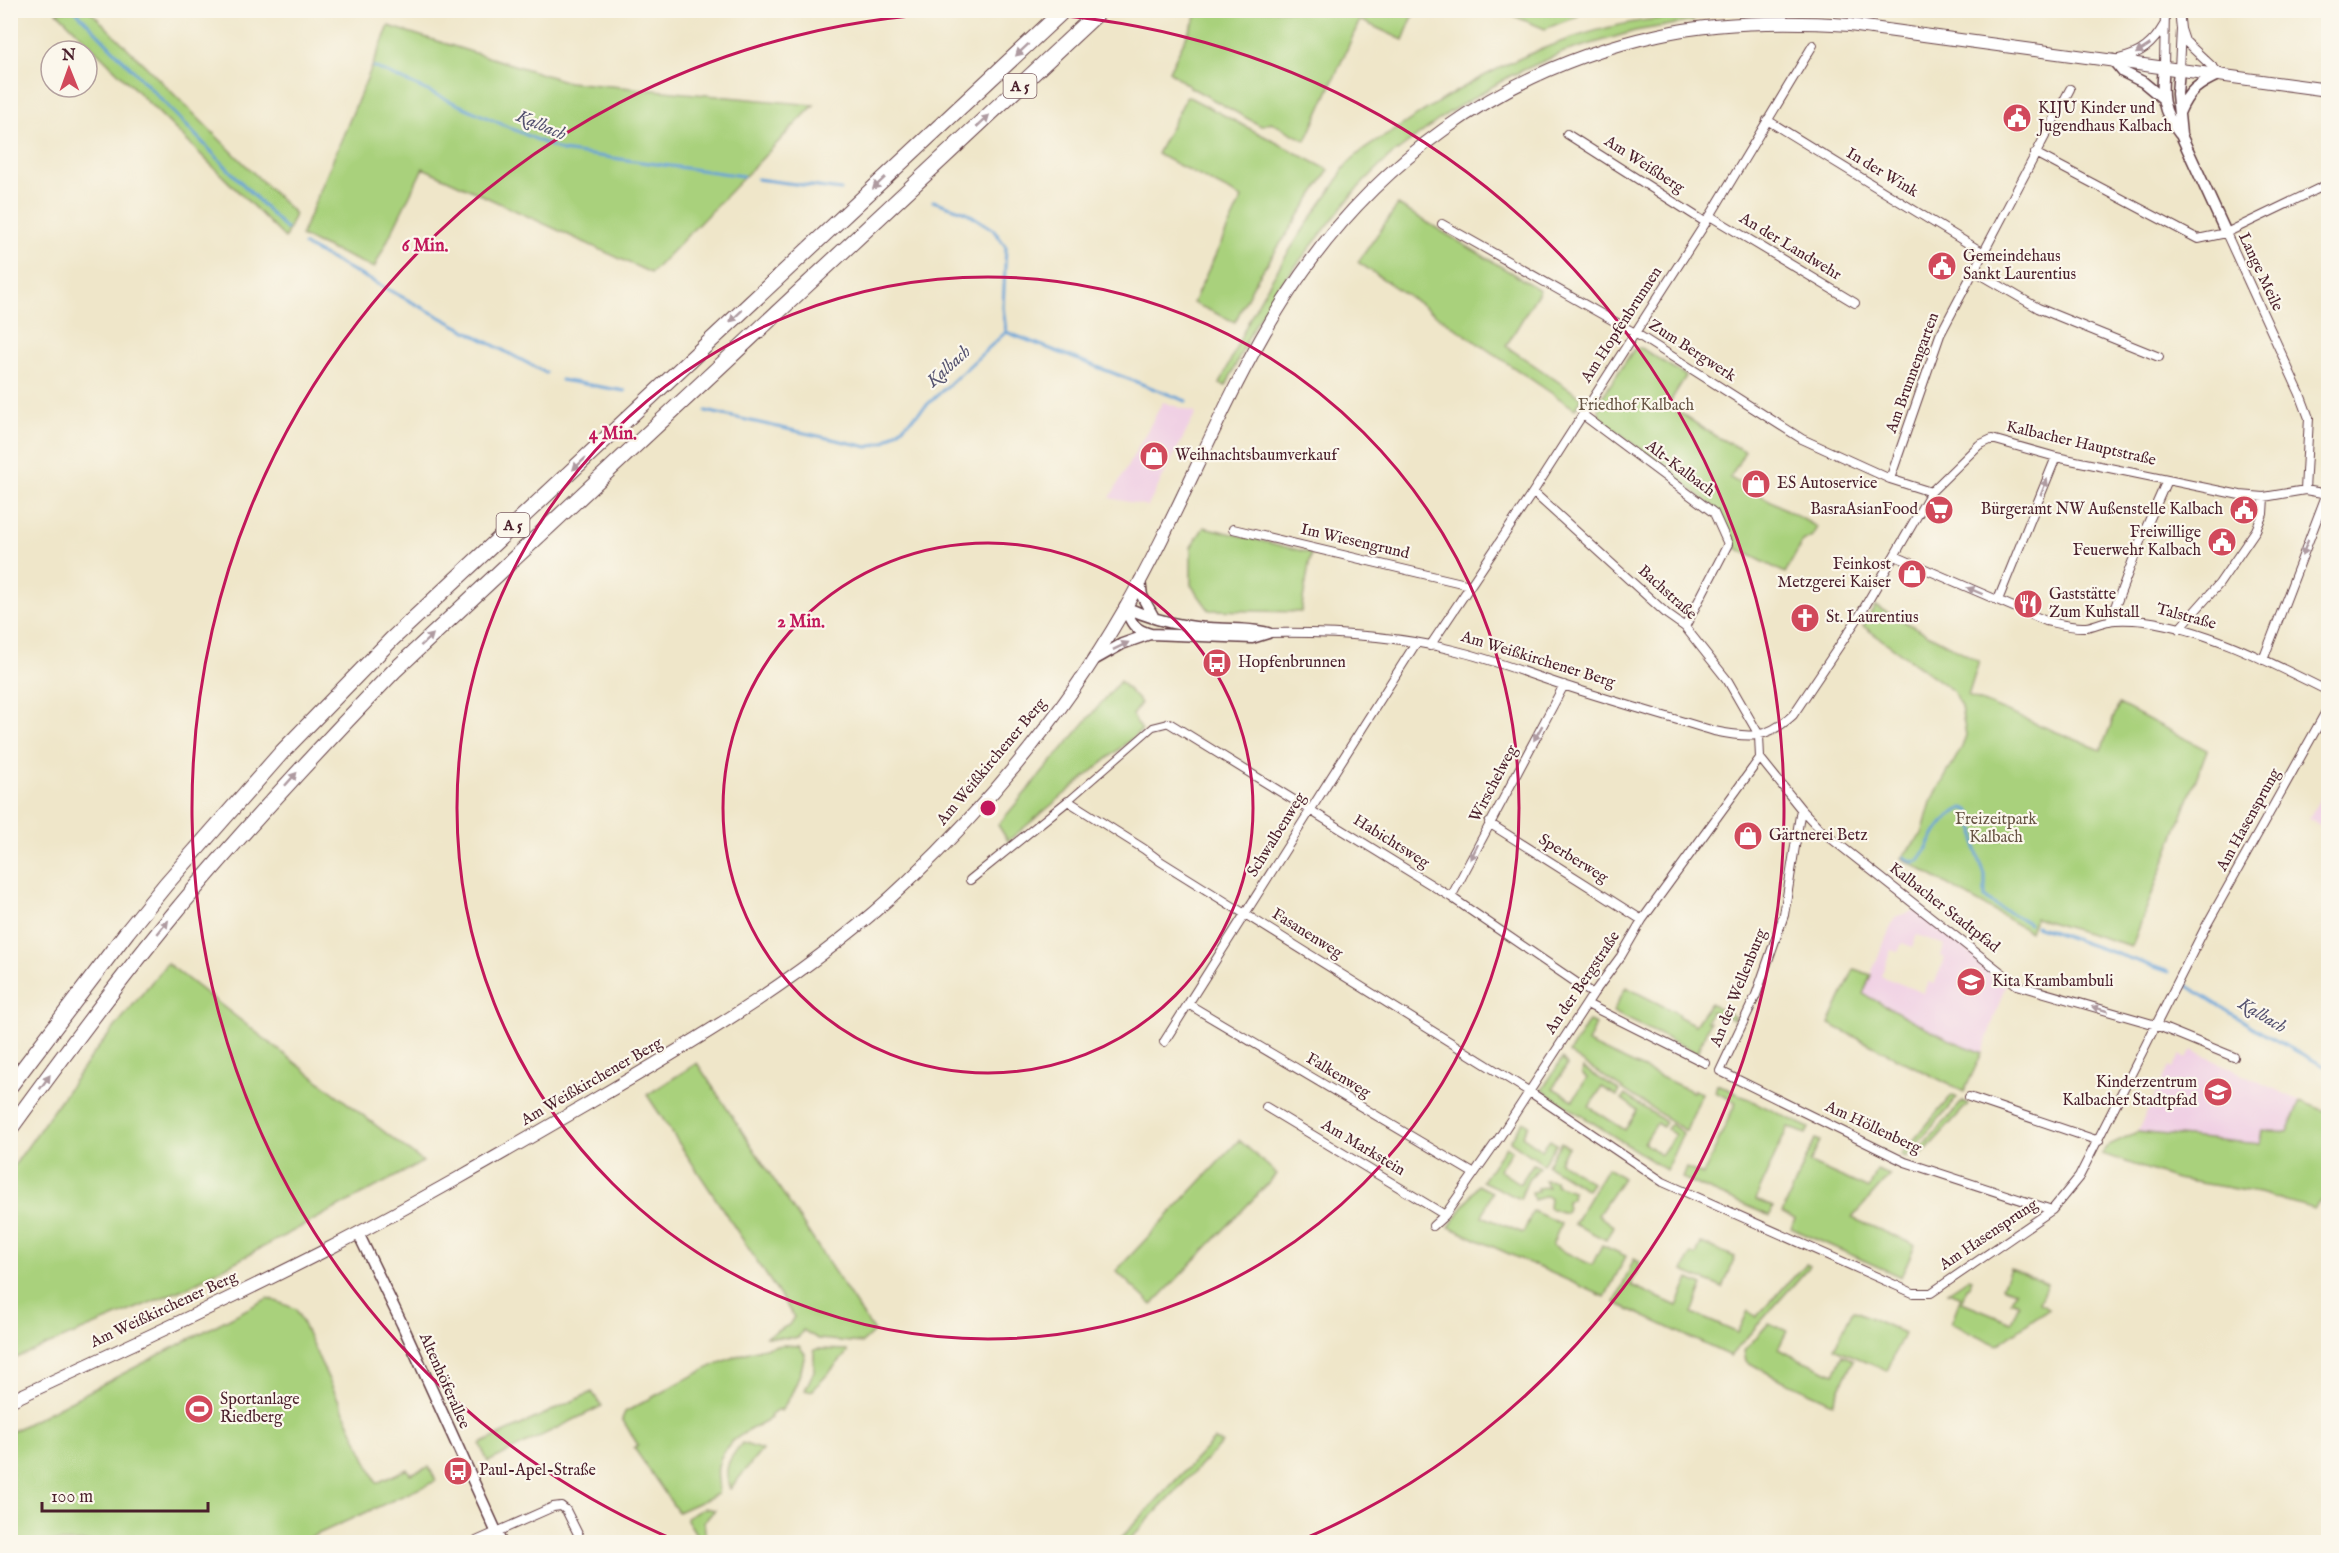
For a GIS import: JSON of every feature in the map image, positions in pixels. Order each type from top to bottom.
[{"type":"highway","name":"A 5","points":[[10,1086],[166,884],[282,752],[392,639],[1064,10]]},
{"type":"highway","name":"A 5","points":[[10,1129],[65,1053],[174,913],[292,777],[394,671],[1101,10]]},
{"type":"main road","points":[[1125,607],[1282,303],[1336,228],[1371,189],[1411,153],[1451,123],[1493,97],[1583,56],[1660,34],[1738,25],[1817,23],[1850,25],[2328,90]]},
{"type":"main road","name":"Am Weißkirchener Berg","points":[[10,1401],[200,1312],[358,1233],[519,1143],[739,1013],[823,953],[904,886],[979,809],[1044,730],[1092,662],[1125,607]]},
{"type":"street","points":[[2161,97],[2165,10]]},
{"type":"street","points":[[2179,10],[2181,29],[2177,94],[2181,135]]},
{"type":"street","points":[[2164,24],[2155,40],[2145,50],[2113,60],[2123,72],[2144,82],[2161,97],[2226,232],[2328,184]]},
{"type":"street","points":[[2178,116],[2186,97],[2192,90],[2202,82],[2220,74],[2185,41],[2181,29]]},
{"type":"street","name":"Am Hopfenbrunnen","points":[[1430,646],[1533,492],[1708,219],[1813,45]]},
{"type":"street","name":"Am Brunnengarten","points":[[1890,479],[1940,335],[2070,88]]},
{"type":"street","name":"In der Wink","points":[[1767,120],[1982,252]]},
{"type":"street","name":"Am Weißberg","points":[[1567,134],[1708,219]]},
{"type":"street","name":"Lange Meile","points":[[2035,153],[2198,239],[2226,232],[2309,418],[2305,490]]},
{"type":"street","name":"An der Landwehr","points":[[1708,219],[1855,303]]},
{"type":"street","name":"Zum Bergwerk","points":[[1442,224],[1635,333],[1802,439],[1890,479],[1931,492]]},
{"type":"street","points":[[1973,270],[2038,308],[2159,357]]},
{"type":"street","name":"Alt-Kalbach","points":[[1583,415],[1714,513],[1723,530],[1728,543],[1685,627]]},
{"type":"street","name":"Kalbacher Hauptstraße","points":[[1759,735],[1779,729],[1793,715],[1856,622],[1931,492],[1979,445],[1992,439],[2056,457],[2240,495],[2264,496],[2305,490],[2328,494]]},
{"type":"street","points":[[1998,600],[2056,457]]},
{"type":"street","points":[[2110,620],[2141,539],[2167,480]]},
{"type":"street","name":"Bachstraße","points":[[1533,492],[1668,615],[1685,627],[1728,681],[1759,735]]},
{"type":"street","points":[[2263,660],[2328,494]]},
{"type":"street","points":[[2179,629],[2219,584],[2256,530],[2263,513],[2264,496]]},
{"type":"street","name":"Im Wiesengrund","points":[[1233,529],[1470,585]]},
{"type":"street","name":"Talstraße","points":[[1895,556],[2046,621],[2067,626],[2088,627],[2110,620],[2145,621],[2179,629],[2209,638],[2263,660],[2328,691]]},
{"type":"street","points":[[1140,580],[1142,596],[1153,616]]},
{"type":"street","points":[[1125,607],[1132,625],[1138,631],[1151,634]]},
{"type":"street","name":"Am Weißkirchener Berg","points":[[1125,607],[1189,627],[1253,629],[1268,633],[1354,635],[1416,643],[1504,663],[1564,685],[1714,731],[1739,736],[1759,735]]},
{"type":"street","name":"Am Weißkirchener Berg","points":[[1092,662],[1122,644],[1151,634],[1252,638],[1268,633]]},
{"type":"street","name":"Schwalbenweg","points":[[1164,1042],[1416,643]]},
{"type":"street","name":"Wirschelweg","points":[[1451,897],[1564,685]]},
{"type":"street","name":"Am Hasensprung","points":[[1530,1092],[1663,1182],[1913,1293],[1931,1293],[2052,1210],[2079,1177],[2205,928],[2328,708]]},
{"type":"street","points":[[970,880],[1068,801],[1153,727],[1168,723]]},
{"type":"street","name":"Habichtsweg","points":[[1168,723],[1451,897],[1593,994]]},
{"type":"street","points":[[1759,735],[1760,758]]},
{"type":"street","name":"Kalbacher Stadtpfad","points":[[1760,758],[1801,810],[1823,832],[2017,985],[2156,1025],[2234,1057]]},
{"type":"street","name":"An der Bergstraße","points":[[1433,1226],[1445,1215],[1530,1092],[1593,994],[1621,956],[1642,920],[1760,758]]},
{"type":"street","name":"Fasanenweg","points":[[1068,801],[1530,1092]]},
{"type":"street","name":"An der Wellenburg","points":[[1720,1071],[1756,995],[1784,915],[1801,810]]},
{"type":"street","name":"Sperberweg","points":[[1489,823],[1642,920]]},
{"type":"street","name":"Falkenweg","points":[[1188,1004],[1473,1173]]},
{"type":"street","points":[[1587,1004],[1705,1063]]},
{"type":"street","name":"Am Höllenberg","points":[[1720,1071],[1905,1162],[2052,1210]]},
{"type":"street","points":[[1969,1097],[2099,1141]]},
{"type":"street","name":"Am Markstein","points":[[1266,1107],[1445,1215]]},
{"type":"street","name":"Altenhöferallee","points":[[358,1233],[499,1538]]},
{"type":"street","points":[[474,1542],[499,1538],[553,1507],[561,1506],[566,1510],[582,1542]]},
{"type":"shaded area","name":"Weihnachtsbaumverkauf","points":[[1163,402],[1196,413],[1148,506],[1110,498]]},
{"type":"shaded area","points":[[2328,784],[2328,831],[2309,818]]},
{"type":"shaded area","name":"Kita Krambambuli","points":[[1915,910],[2007,981],[1982,1053],[1946,1038],[1862,994],[1895,917]],"holes":[[[1917,935],[1945,945],[1941,956],[1945,958],[1934,984],[1928,982],[1923,993],[1881,976],[1891,950],[1898,952],[1902,943],[1912,947]]]},
{"type":"shaded area","name":"Kinderzentrum Kalbacher Stadtpfad","points":[[2192,1050],[2300,1101],[2287,1132],[2260,1144],[2137,1132],[2169,1067],[2173,1069],[2180,1055],[2187,1059]]},
{"type":"green space","points":[[1199,10],[1415,11],[1403,40],[1360,20],[1306,141],[1271,122],[1261,126],[1190,87],[1169,71]]},
{"type":"green space","points":[[56,11],[90,11],[295,214],[285,238],[99,54],[99,39],[84,39]]},
{"type":"green space","points":[[1502,11],[1582,11],[1578,16],[1545,29]]},
{"type":"green space","points":[[1663,18],[1692,18],[1694,21],[1635,31],[1564,52],[1510,76],[1448,113],[1388,158],[1355,191],[1279,287],[1254,325],[1226,386],[1220,384],[1246,326],[1269,284],[1343,170],[1355,156],[1460,89],[1524,56],[1592,32],[1627,23]]},
{"type":"green space","points":[[389,26],[568,82],[814,105],[651,273],[423,168],[374,268],[301,236]]},
{"type":"green space","points":[[1187,96],[1329,170],[1255,282],[1235,322],[1193,303],[1242,198],[1157,154]]},
{"type":"green space","name":"Friedhof Kalbach","points":[[1398,205],[1540,290],[1506,346],[1582,398],[1575,409],[1358,262]]},
{"type":"green space","name":"Friedhof Kalbach","points":[[1641,348],[1686,376],[1668,405],[1715,436],[1745,451],[1730,478],[1817,527],[1812,536],[1803,541],[1785,573],[1734,547],[1718,510],[1600,418],[1598,403],[1634,349]]},
{"type":"green space","points":[[1204,527],[1311,553],[1301,612],[1209,610],[1191,585],[1191,547]]},
{"type":"green space","name":"Freizeitpark Kalbach","points":[[1875,606],[1979,661],[1968,696],[2101,750],[2119,704],[2207,750],[2132,946],[2035,918],[2030,932],[1901,858],[1922,834],[1931,802],[1962,747],[1966,735],[1961,707],[1953,691],[1863,626]]},
{"type":"green space","points":[[1120,681],[1141,703],[1132,715],[1142,730],[1008,841],[998,825]]},
{"type":"green space","points":[[167,963],[423,1162],[188,1287],[11,1360],[11,1170],[90,1058]]},
{"type":"green space","points":[[1854,969],[1871,975],[1863,994],[1946,1038],[1982,1053],[1964,1092],[1829,1024]]},
{"type":"green space","points":[[1626,987],[1679,1014],[1678,1016],[1695,1025],[1710,1003],[1735,1017],[1734,1020],[1711,1011],[1707,1021],[1710,1022],[1697,1053],[1613,1012]]},
{"type":"green space","points":[[1589,1021],[1596,1024],[1588,1043],[1693,1092],[1694,1090],[1702,1093],[1686,1131],[1569,1053]]},
{"type":"green space","points":[[1562,1059],[1567,1065],[1553,1088],[1573,1100],[1587,1078],[1582,1074],[1583,1068],[1620,1091],[1617,1096],[1602,1087],[1589,1107],[1625,1130],[1637,1110],[1622,1099],[1625,1095],[1666,1122],[1663,1127],[1657,1123],[1644,1143],[1661,1155],[1675,1135],[1667,1129],[1671,1124],[1683,1133],[1666,1170],[1542,1090]]},
{"type":"green space","points":[[697,1063],[874,1332],[862,1343],[818,1339],[803,1330],[798,1338],[765,1337],[789,1325],[794,1317],[647,1095]]},
{"type":"green space","points":[[1717,1084],[1809,1128],[1806,1134],[1788,1127],[1759,1191],[1756,1200],[1773,1207],[1770,1216],[1682,1178],[1686,1168],[1703,1175],[1736,1102],[1715,1092]]},
{"type":"green space","points":[[1952,1095],[1957,1098],[1906,1157],[1901,1155]]},
{"type":"green space","points":[[1963,1101],[1968,1104],[1917,1160],[1912,1158]]},
{"type":"green space","points":[[2300,1101],[2328,1112],[2328,1194],[2314,1209],[2259,1193],[2176,1179],[2102,1154],[2109,1145],[2137,1132],[2260,1144],[2262,1130],[2287,1132]]},
{"type":"green space","points":[[1523,1121],[1529,1125],[1522,1136],[1542,1150],[1550,1140],[1556,1144],[1543,1164],[1510,1141]]},
{"type":"green space","points":[[1815,1139],[1820,1141],[1810,1163],[1869,1189],[1877,1170],[1890,1175],[1852,1218],[1915,1245],[1901,1277],[1791,1228],[1795,1219],[1782,1213]]},
{"type":"green space","points":[[1239,1140],[1277,1174],[1152,1305],[1116,1271]]},
{"type":"green space","points":[[1561,1142],[1568,1147],[1559,1161],[1592,1183],[1587,1190],[1547,1165]]},
{"type":"green space","points":[[1506,1146],[1512,1150],[1499,1170],[1520,1184],[1533,1164],[1540,1167],[1528,1180],[1520,1199],[1482,1181]]},
{"type":"green space","points":[[1607,1168],[1623,1178],[1598,1215],[1613,1226],[1606,1240],[1574,1224]]},
{"type":"green space","points":[[1544,1180],[1555,1181],[1556,1185],[1573,1191],[1572,1199],[1566,1203],[1565,1213],[1549,1208],[1550,1198],[1547,1196],[1534,1200],[1532,1192],[1538,1191],[1537,1188],[1548,1187]]},
{"type":"green space","points":[[1478,1185],[1492,1192],[1482,1216],[1523,1233],[1533,1211],[1561,1224],[1552,1246],[1592,1265],[1602,1245],[1626,1256],[1605,1297],[1449,1227]]},
{"type":"green space","points":[[1701,1243],[1735,1257],[1723,1288],[1683,1271],[1691,1254],[1696,1256]]},
{"type":"green space","points":[[1634,1259],[1640,1262],[1631,1285],[1677,1306],[1689,1279],[1703,1285],[1692,1313],[1738,1333],[1748,1311],[1756,1317],[1806,1264],[1810,1266],[1730,1356],[1615,1303]]},
{"type":"green space","points":[[2010,1268],[2047,1284],[2039,1303],[2049,1308],[1997,1345],[1951,1323],[1961,1297],[1948,1292],[1969,1278],[1972,1279],[1966,1287],[1962,1302],[2011,1322],[2019,1304],[2011,1301],[2015,1292],[2002,1287]]},
{"type":"green space","name":"Sportanlage Riedberg","points":[[268,1298],[296,1309],[377,1483],[407,1469],[410,1474],[429,1467],[436,1481],[300,1542],[11,1542],[11,1432]]},
{"type":"green space","points":[[1853,1310],[1904,1333],[1887,1371],[1834,1348]]},
{"type":"green space","points":[[1769,1323],[1787,1331],[1778,1349],[1786,1353],[1834,1374],[1843,1355],[1853,1360],[1833,1403],[1775,1377],[1746,1361],[1744,1351]]},
{"type":"green space","points":[[784,1345],[799,1346],[805,1354],[796,1384],[786,1404],[781,1411],[779,1409],[770,1416],[771,1418],[738,1437],[725,1450],[718,1467],[718,1494],[678,1512],[634,1448],[638,1445],[622,1419],[625,1412],[722,1362],[742,1354]]},
{"type":"green space","points":[[817,1349],[847,1350],[847,1353],[813,1390],[808,1391],[805,1390],[814,1371],[814,1351]]},
{"type":"green space","points":[[592,1392],[602,1406],[488,1462],[480,1444]]},
{"type":"green space","points":[[1214,1440],[1222,1443],[1127,1542],[1117,1542]]},
{"type":"green space","points":[[742,1443],[762,1450],[730,1489],[727,1475],[728,1464]]},
{"type":"green space","points":[[704,1508],[715,1510],[704,1521],[706,1542],[701,1542],[686,1518]]},
{"type":"waterway","name":"Kalbach","points":[[75,10],[286,229]]},
{"type":"waterway","name":"Kalbach","points":[[374,67],[562,151],[743,176]]},
{"type":"waterway","name":"Kalbach","points":[[757,179],[841,190]]},
{"type":"waterway","name":"Kalbach","points":[[933,201],[966,212],[994,230],[1006,247],[1003,307],[1006,332]]},
{"type":"waterway","name":"Kalbach","points":[[304,245],[546,373]]},
{"type":"waterway","name":"Kalbach","points":[[706,411],[868,447],[884,442],[904,426],[1006,332],[1186,401]]},
{"type":"waterway","name":"Kalbach","points":[[561,380],[625,391]]},
{"type":"waterway","name":"Kalbach","points":[[1904,857],[1913,862],[1919,861],[1947,818],[1963,808],[1969,810],[1973,817],[1976,850],[1985,875],[1985,897],[2029,924]]},
{"type":"waterway","name":"Kalbach","points":[[2036,926],[2169,972]]},
{"type":"waterway","name":"Kalbach","points":[[2183,983],[2264,1034],[2328,1068]]},
{"type":"place","name":"KIJU Kinder und Jugendhaus Kalbach","points":[[2017,118]]},
{"type":"place","name":"Gemeindehaus Sankt Laurentius","points":[[1942,266]]},
{"type":"place","name":"Weihnachtsbaumverkauf","points":[[1154,456]]},
{"type":"place","name":"ES Autoservice","points":[[1756,484]]},
{"type":"place","name":"BasraAsianFood","points":[[1939,510]]},
{"type":"place","name":"Bürgeramt NW Außenstelle Kalbach","points":[[2244,510]]},
{"type":"place","name":"Freiwillige Feuerwehr Kalbach","points":[[2222,542]]},
{"type":"place","name":"Feinkost Metzgerei Kaiser","points":[[1912,574]]},
{"type":"place","name":"Gaststätte Zum Kuhstall","points":[[2028,604]]},
{"type":"place","name":"St. Laurentius","points":[[1805,618]]},
{"type":"place","name":"Hopfenbrunnen","points":[[1217,663]]},
{"type":"place","name":"Gärtnerei Betz","points":[[1748,836]]},
{"type":"place","name":"Kita Krambambuli","points":[[1971,982]]},
{"type":"place","name":"Kinderzentrum Kalbacher Stadtpfad","points":[[2218,1092]]},
{"type":"place","name":"Sportanlage Riedberg","points":[[199,1409]]},
{"type":"place","name":"Paul-Apel-Straße","points":[[458,1471]]}]
